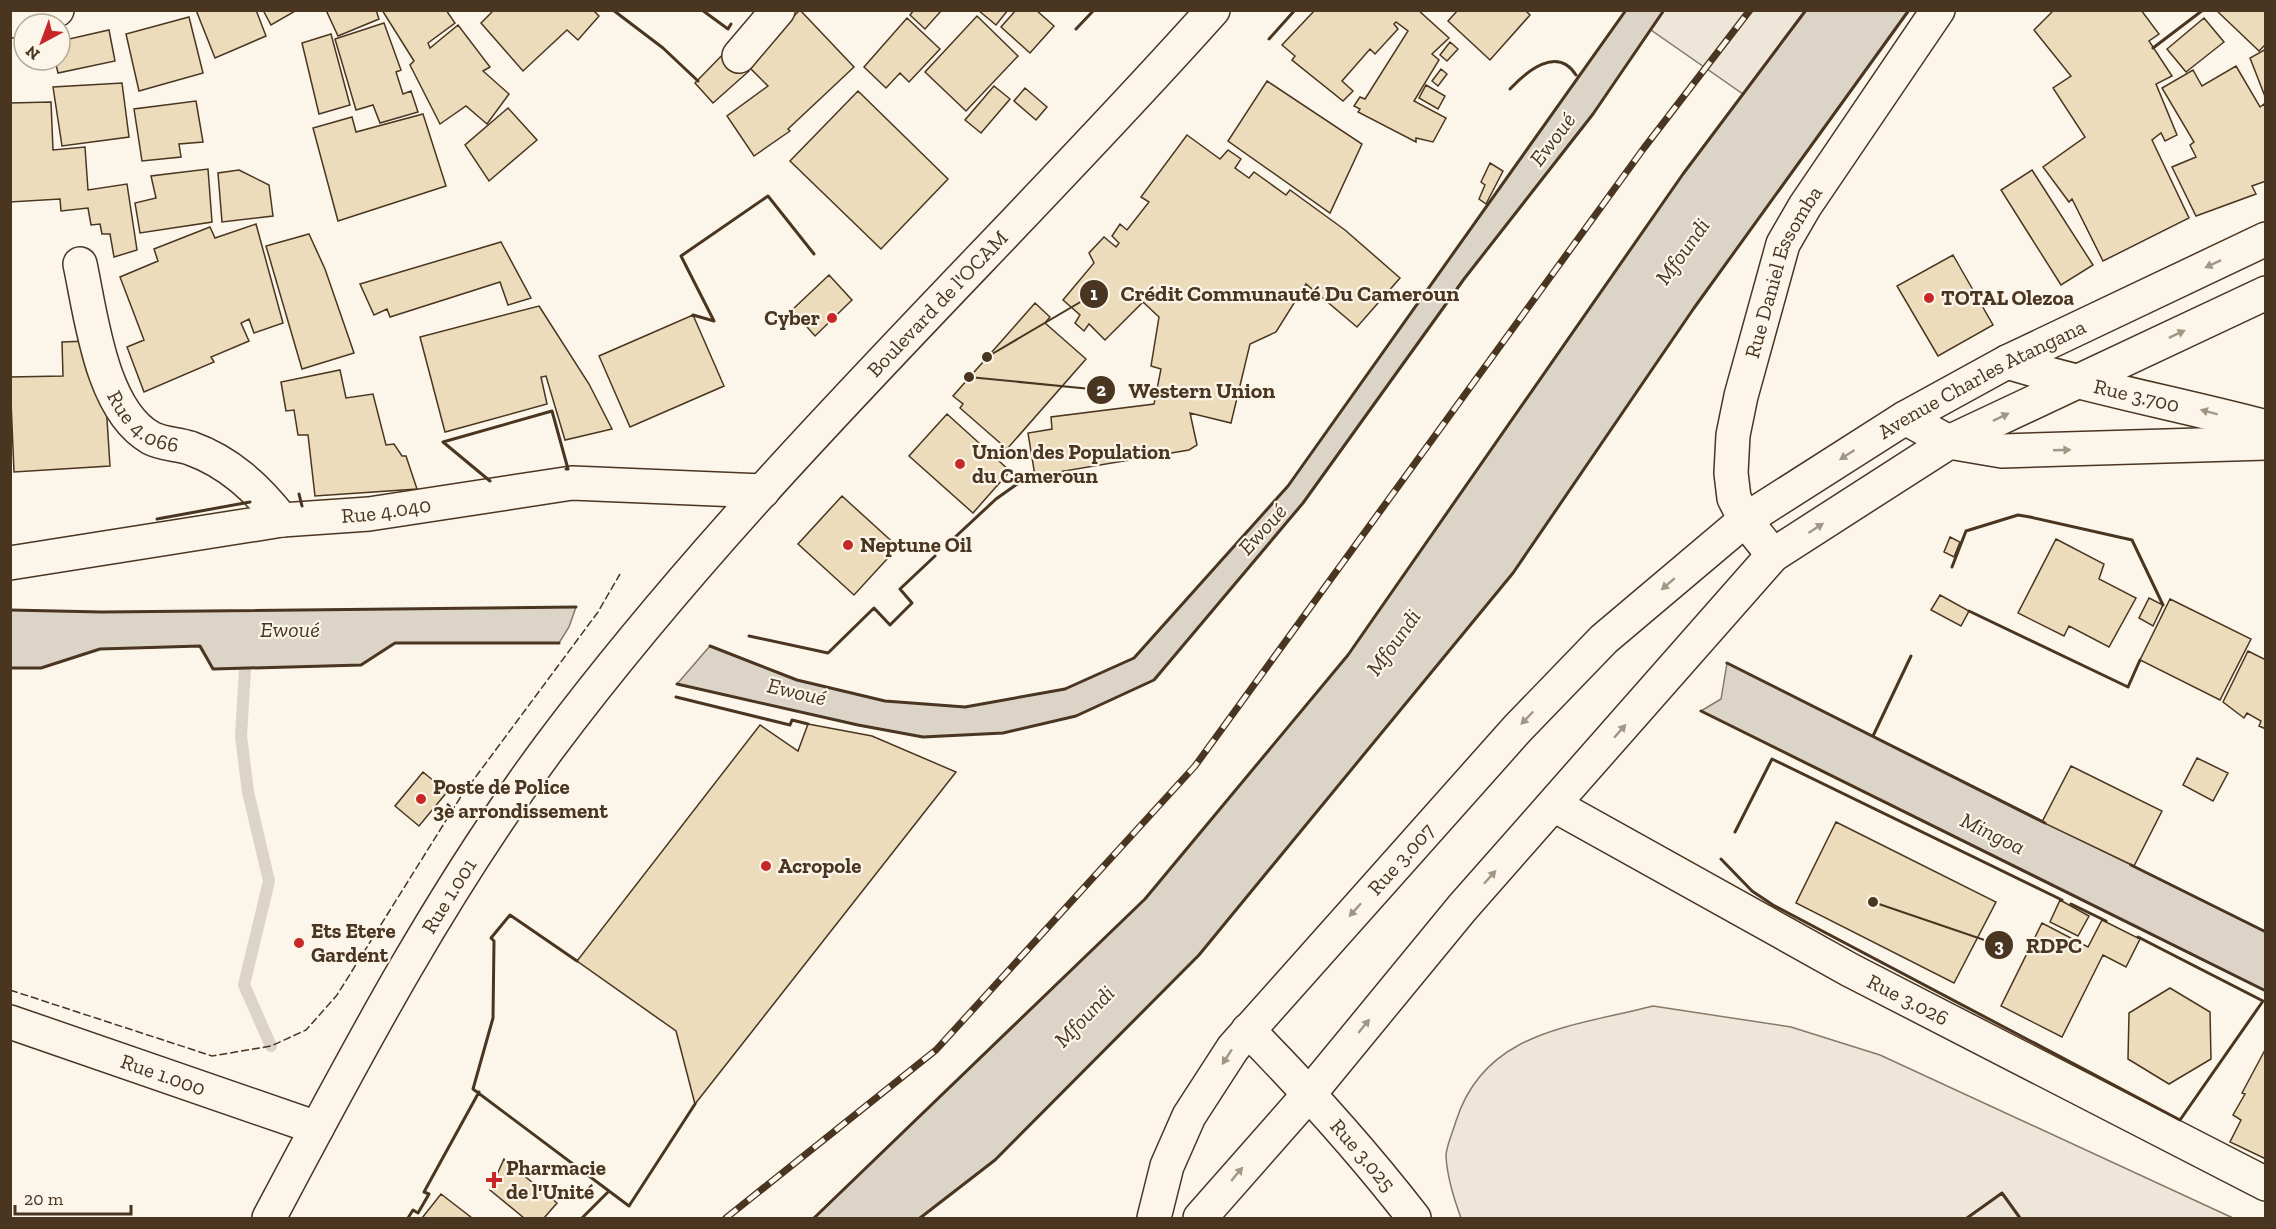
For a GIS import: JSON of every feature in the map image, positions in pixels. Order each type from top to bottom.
[{"type":"main road","points":[[10,21],[57,10]]},
{"type":"main road","points":[[739,56],[778,10]]},
{"type":"main road","name":"Boulevard de l'OCAM","points":[[667,600],[763,491],[1213,10]]},
{"type":"main road","name":"Rue Daniel Essomba","points":[[1773,555],[1745,520],[1734,498],[1731,473],[1733,435],[1783,244],[1805,206],[1938,10]]},
{"type":"main road","name":"Avenue Charles Atangana","points":[[1713,546],[1745,520],[1905,418],[2007,362],[2265,238]]},
{"type":"main road","name":"Rue 4.066","points":[[80,264],[100,354],[122,412],[151,438],[189,448],[217,459],[236,472],[266,499],[282,520]]},
{"type":"main road","name":"Avenue Charles Atangana","points":[[1554,805],[1773,555],[1948,442],[2265,293]]},
{"type":"main road","name":"Rue 3.700","points":[[2007,362],[2073,382],[2178,404],[2265,427]]},
{"type":"main road","points":[[1905,418],[1948,442],[2002,451],[2265,443]]},
{"type":"main road","name":"Rue 4.040","points":[[10,562],[282,520],[369,514],[572,483],[763,491]]},
{"type":"main road","name":"Rue 3.007","points":[[1154,1218],[1167,1166],[1189,1116],[1248,1030],[1518,728],[1604,639],[1713,546]]},
{"type":"main road","name":"Rue 1.001","points":[[269,1218],[434,915],[548,749],[607,672],[667,600]]},
{"type":"main road","points":[[1200,1218],[1310,1093],[1462,908],[1554,805]]},
{"type":"main road","name":"Rue 3.026","points":[[1554,805],[1850,970],[2265,1184]]},
{"type":"main road","name":"Rue 1.000","points":[[10,1022],[317,1128]]},
{"type":"main road","name":"Rue 3.025","points":[[1248,1030],[1362,1150],[1414,1218]]},
{"type":"shaded area","points":[[1664,11],[1806,11],[1743,94],[1651,30]]},
{"type":"shaded area","points":[[1653,1006],[1791,1027],[1880,1055],[2233,1218],[1461,1218],[1449,1180],[1446,1152],[1456,1121],[1470,1091],[1488,1068],[1510,1050],[1535,1037]]},
{"type":"water","name":"Ewoué","points":[[1626,11],[1664,11],[1593,114],[1464,279],[1303,503],[1154,680],[1076,716],[1003,733],[923,737],[858,725],[677,684],[710,646],[797,680],[885,701],[965,707],[1065,689],[1134,658],[1288,486]]},
{"type":"water","name":"Mfoundi","points":[[1806,11],[1909,11],[1694,308],[1513,573],[1199,955],[995,1160],[920,1218],[814,1218],[1145,899],[1348,655],[1683,174]]},
{"type":"water","name":"Ewoué","points":[[576,607],[569,627],[559,643],[395,643],[361,665],[213,669],[199,646],[100,649],[41,668],[11,668],[11,610],[102,612]]},
{"type":"water","name":"Mingoa","points":[[1727,663],[2265,932],[2265,991],[1701,711],[1721,699]]},
{"type":"building","points":[[196,10],[256,10],[266,36],[215,58]]},
{"type":"building","points":[[263,10],[297,10],[271,25]]},
{"type":"building","points":[[326,10],[376,10],[379,19],[338,36]]},
{"type":"building","points":[[382,10],[446,10],[455,23],[428,43],[430,48],[458,25],[490,67],[483,71],[509,94],[487,124],[466,106],[440,124],[410,65],[414,61]]},
{"type":"building","points":[[494,10],[593,10],[599,16],[578,40],[567,30],[523,71],[481,23]]},
{"type":"building","points":[[800,10],[854,67],[788,129],[790,131],[754,156],[727,116],[768,86],[748,66],[751,58]]},
{"type":"building","points":[[914,10],[941,11],[925,29],[910,15]]},
{"type":"building","points":[[978,10],[1008,10],[996,25]]},
{"type":"building","points":[[1016,10],[1036,10],[1054,26],[1030,53],[1001,27]]},
{"type":"building","points":[[1315,10],[1418,10],[1449,38],[1432,54],[1439,60],[1414,101],[1446,118],[1433,142],[1416,138],[1416,142],[1358,112],[1360,109],[1354,106],[1360,97],[1365,99],[1408,31],[1396,22],[1394,24],[1398,29],[1375,54],[1370,49],[1342,81],[1353,91],[1343,101],[1292,60],[1295,56],[1282,45]]},
{"type":"building","points":[[1458,10],[1525,10],[1530,15],[1490,60],[1448,21]]},
{"type":"building","points":[[2054,10],[2141,10],[2159,34],[2149,41],[2172,76],[2156,84],[2177,135],[2165,141],[2161,133],[2152,140],[2189,218],[2103,261],[2072,199],[2069,202],[2043,167],[2085,137],[2053,88],[2071,76],[2034,30]]},
{"type":"building","points":[[2216,10],[2266,10],[2266,44],[2259,51]]},
{"type":"building","points":[[977,16],[1018,56],[966,111],[925,72]]},
{"type":"building","points":[[189,17],[203,73],[139,91],[126,34]]},
{"type":"building","points":[[907,18],[940,49],[909,82],[900,73],[886,88],[864,67]]},
{"type":"building","points":[[2204,18],[2224,42],[2186,72],[2167,49]]},
{"type":"building","points":[[384,23],[401,70],[396,72],[403,94],[411,91],[418,112],[380,123],[373,105],[356,110],[335,39]]},
{"type":"building","points":[[109,30],[115,61],[72,70],[72,38]]},
{"type":"building","points":[[331,34],[350,105],[319,114],[302,43]]},
{"type":"building","points":[[1450,42],[1458,49],[1447,61],[1440,55]]},
{"type":"building","points":[[729,48],[749,71],[713,103],[695,83]]},
{"type":"building","points":[[2266,49],[2266,99],[2250,58]]},
{"type":"building","points":[[2236,66],[2260,107],[2264,104],[2266,107],[2266,181],[2252,186],[2256,194],[2196,216],[2172,167],[2196,157],[2190,145],[2194,142],[2162,88],[2193,70],[2202,86]]},
{"type":"building","points":[[1441,69],[1447,74],[1438,86],[1432,81]]},
{"type":"building","points":[[1267,81],[1362,144],[1330,213],[1228,141]]},
{"type":"building","points":[[122,83],[129,137],[62,146],[53,87]]},
{"type":"building","points":[[1426,85],[1445,96],[1438,109],[1419,98]]},
{"type":"building","points":[[994,86],[1010,99],[981,133],[965,120]]},
{"type":"building","points":[[1025,88],[1047,107],[1036,120],[1014,101]]},
{"type":"building","points":[[858,91],[948,179],[881,249],[790,161]]},
{"type":"building","points":[[196,101],[203,142],[179,144],[181,157],[142,161],[134,109]]},
{"type":"building","points":[[51,102],[53,150],[85,147],[88,190],[127,184],[137,250],[114,257],[110,234],[102,234],[100,224],[91,225],[88,208],[61,211],[60,199],[10,202],[10,103]]},
{"type":"building","points":[[508,108],[537,140],[489,181],[465,145]]},
{"type":"building","points":[[423,114],[446,186],[338,221],[313,128],[352,117],[356,132]]},
{"type":"building","points":[[1187,135],[1220,159],[1228,150],[1241,159],[1235,168],[1249,178],[1254,172],[1286,195],[1290,190],[1345,230],[1400,278],[1357,327],[1306,284],[1276,332],[1250,344],[1231,423],[1190,413],[1197,445],[1189,450],[1035,476],[1028,433],[1052,429],[1051,417],[1154,404],[1161,369],[1151,366],[1159,317],[1143,302],[1105,340],[1089,324],[1084,331],[1075,323],[1080,315],[1063,300],[1094,263],[1089,253],[1104,237],[1116,247],[1119,243],[1112,236],[1120,224],[1127,230],[1149,202],[1141,197]]},
{"type":"building","points":[[1490,163],[1503,171],[1486,204],[1479,199],[1485,185],[1481,182]]},
{"type":"building","points":[[208,169],[212,222],[140,233],[135,203],[156,198],[151,176]]},
{"type":"building","points":[[239,170],[269,185],[273,216],[222,222],[218,173]]},
{"type":"building","points":[[2032,170],[2093,265],[2061,285],[2001,190]]},
{"type":"building","points":[[256,224],[283,323],[254,333],[249,319],[241,323],[249,341],[211,357],[214,362],[144,392],[127,347],[144,340],[120,277],[158,261],[154,249],[210,227],[215,238]]},
{"type":"building","points":[[309,234],[325,269],[354,353],[302,369],[266,246]]},
{"type":"building","points":[[501,242],[531,298],[508,305],[500,282],[390,317],[387,309],[374,315],[360,284]]},
{"type":"building","points":[[1953,255],[1993,325],[1938,356],[1897,286]]},
{"type":"building","points":[[829,275],[852,300],[815,336],[792,310]]},
{"type":"building","points":[[1035,303],[1050,317],[1045,323],[1086,359],[1007,449],[960,408],[963,404],[953,396]]},
{"type":"building","points":[[539,306],[589,384],[612,429],[565,440],[546,376],[541,377],[547,404],[445,432],[420,337]]},
{"type":"building","points":[[693,315],[724,386],[630,427],[599,356]]},
{"type":"building","points":[[88,341],[104,373],[110,466],[14,472],[10,377],[63,376],[62,342]]},
{"type":"building","points":[[340,370],[346,398],[373,394],[386,445],[394,444],[402,456],[406,456],[417,489],[315,496],[308,435],[298,435],[294,410],[286,411],[281,382]]},
{"type":"building","name":"Union des Population du Cameroun","points":[[947,414],[1010,471],[973,513],[909,456]]},
{"type":"building","name":"Neptune Oil","points":[[842,496],[898,547],[854,595],[798,544]]},
{"type":"building","points":[[1950,537],[1960,542],[1954,557],[1944,552]]},
{"type":"building","points":[[2056,539],[2104,564],[2099,579],[2136,598],[2109,647],[2069,626],[2064,636],[2018,613]]},
{"type":"building","points":[[1940,595],[1969,611],[1961,626],[1931,610]]},
{"type":"building","points":[[2149,598],[2163,605],[2153,626],[2139,618]]},
{"type":"building","points":[[2170,599],[2251,639],[2220,700],[2140,660]]},
{"type":"building","points":[[2248,651],[2266,660],[2266,729],[2259,726],[2261,721],[2247,713],[2244,718],[2223,702]]},
{"type":"building","name":"Acropole","points":[[808,724],[872,736],[956,772],[695,1104],[676,1031],[577,961],[760,725],[798,751]]},
{"type":"building","points":[[2197,758],[2228,773],[2213,801],[2183,785]]},
{"type":"building","points":[[2071,766],[2162,811],[2134,866],[2042,822]]},
{"type":"building","name":"Poste de Police 3è arrondissement","points":[[423,772],[447,792],[419,826],[395,806]]},
{"type":"building","points":[[1836,822],[1996,902],[1954,983],[1796,903]]},
{"type":"building","points":[[2060,900],[2089,916],[2078,936],[2050,922]]},
{"type":"building","points":[[2102,920],[2140,939],[2126,967],[2103,955],[2062,1037],[2001,1006],[2042,923],[2088,947]]},
{"type":"building","points":[[2170,988],[2210,1012],[2211,1059],[2169,1084],[2128,1059],[2129,1013]]},
{"type":"building","points":[[2266,1048],[2266,1159],[2230,1142],[2241,1120],[2233,1115]]},
{"type":"building","points":[[504,1159],[557,1203],[544,1218],[524,1218],[490,1190]]},
{"type":"building","points":[[441,1194],[472,1218],[422,1218]]},
{"type":"waterway","points":[[246,653],[241,736],[248,792],[269,881],[244,985],[271,1046]]},
{"type":"railway","points":[[726,1218],[936,1050],[1195,766],[1644,148],[1750,10]]},
{"type":"fence","points":[[10,990],[212,1056],[271,1046],[306,1030],[337,995],[460,798],[598,612],[620,574]]},
{"type":"wall","points":[[613,10],[663,48],[698,81]]},
{"type":"wall","points":[[702,10],[728,29],[731,24]]},
{"type":"wall","points":[[1076,29],[1094,10]]},
{"type":"wall","points":[[1269,39],[1295,10]]},
{"type":"wall","points":[[710,646],[797,680],[885,701],[965,707],[1065,689],[1134,658],[1288,486],[1626,10]]},
{"type":"wall","points":[[677,684],[858,725],[923,737],[1003,733],[1076,716],[1154,680],[1303,503],[1464,279],[1593,114],[1664,10]]},
{"type":"wall","points":[[814,1218],[1145,899],[1348,655],[1683,174],[1806,10]]},
{"type":"wall","points":[[920,1218],[995,1160],[1199,955],[1513,573],[1694,308],[1909,10]]},
{"type":"wall","points":[[2153,48],[2203,10]]},
{"type":"wall","points":[[1510,89],[1533,69],[1551,62],[1560,62],[1568,66],[1576,75]]},
{"type":"wall","points":[[693,315],[714,321],[681,256],[768,196],[814,254]]},
{"type":"wall","points":[[490,481],[443,442],[552,411],[568,469],[566,469]]},
{"type":"wall","points":[[952,540],[996,499],[1034,472]]},
{"type":"wall","points":[[299,494],[302,506]]},
{"type":"wall","points":[[157,519],[250,502]]},
{"type":"wall","points":[[1952,567],[1966,531],[2018,515],[2030,517],[2132,540],[2163,605]]},
{"type":"wall","points":[[749,636],[828,653],[874,608],[890,625],[912,603],[900,589],[935,556]]},
{"type":"wall","points":[[10,610],[102,612],[576,607]]},
{"type":"wall","points":[[1969,611],[2128,687],[2140,660]]},
{"type":"wall","points":[[10,668],[41,668],[100,649],[200,646],[213,669],[361,665],[395,643],[559,643]]},
{"type":"wall","points":[[1873,736],[1911,656]]},
{"type":"wall","points":[[1727,663],[2045,823]]},
{"type":"wall","points":[[676,697],[790,725],[792,720],[808,724]]},
{"type":"wall","points":[[1701,711],[2266,991]]},
{"type":"wall","points":[[1735,832],[1772,759],[2062,900]]},
{"type":"wall","points":[[1721,859],[1752,891],[1773,905],[2180,1120],[2263,1001],[2138,937]]},
{"type":"wall","points":[[2131,865],[2266,932]]},
{"type":"wall","points":[[2071,904],[2106,921]]},
{"type":"wall","points":[[577,961],[510,915],[491,938],[494,941],[493,1018],[473,1089],[629,1206],[695,1104]]},
{"type":"wall","points":[[408,1218],[413,1210],[418,1213],[429,1194],[424,1192],[479,1092]]},
{"type":"wall","points":[[582,1218],[609,1191]]},
{"type":"wall","points":[[1967,1218],[2002,1193],[2020,1218]]},
{"type":"place","name":"TOTAL Olezoa","points":[[1929,298]]},
{"type":"place","name":"Cyber","points":[[832,318]]},
{"type":"place","name":"Crédit Communauté Du Cameroun","points":[[987,357]]},
{"type":"place","name":"Western Union","points":[[969,377]]},
{"type":"place","name":"Union des Population du Cameroun","points":[[960,464]]},
{"type":"place","name":"Neptune Oil","points":[[848,545]]},
{"type":"place","name":"Poste de Police 3è arrondissement","points":[[421,799]]},
{"type":"place","name":"Acropole","points":[[766,866]]},
{"type":"place","name":"RDPC","points":[[1873,902]]},
{"type":"place","name":"Ets Etere Gardent","points":[[299,943]]},
{"type":"place","name":"Pharmacie de l'Unité","points":[[494,1180]]}]
